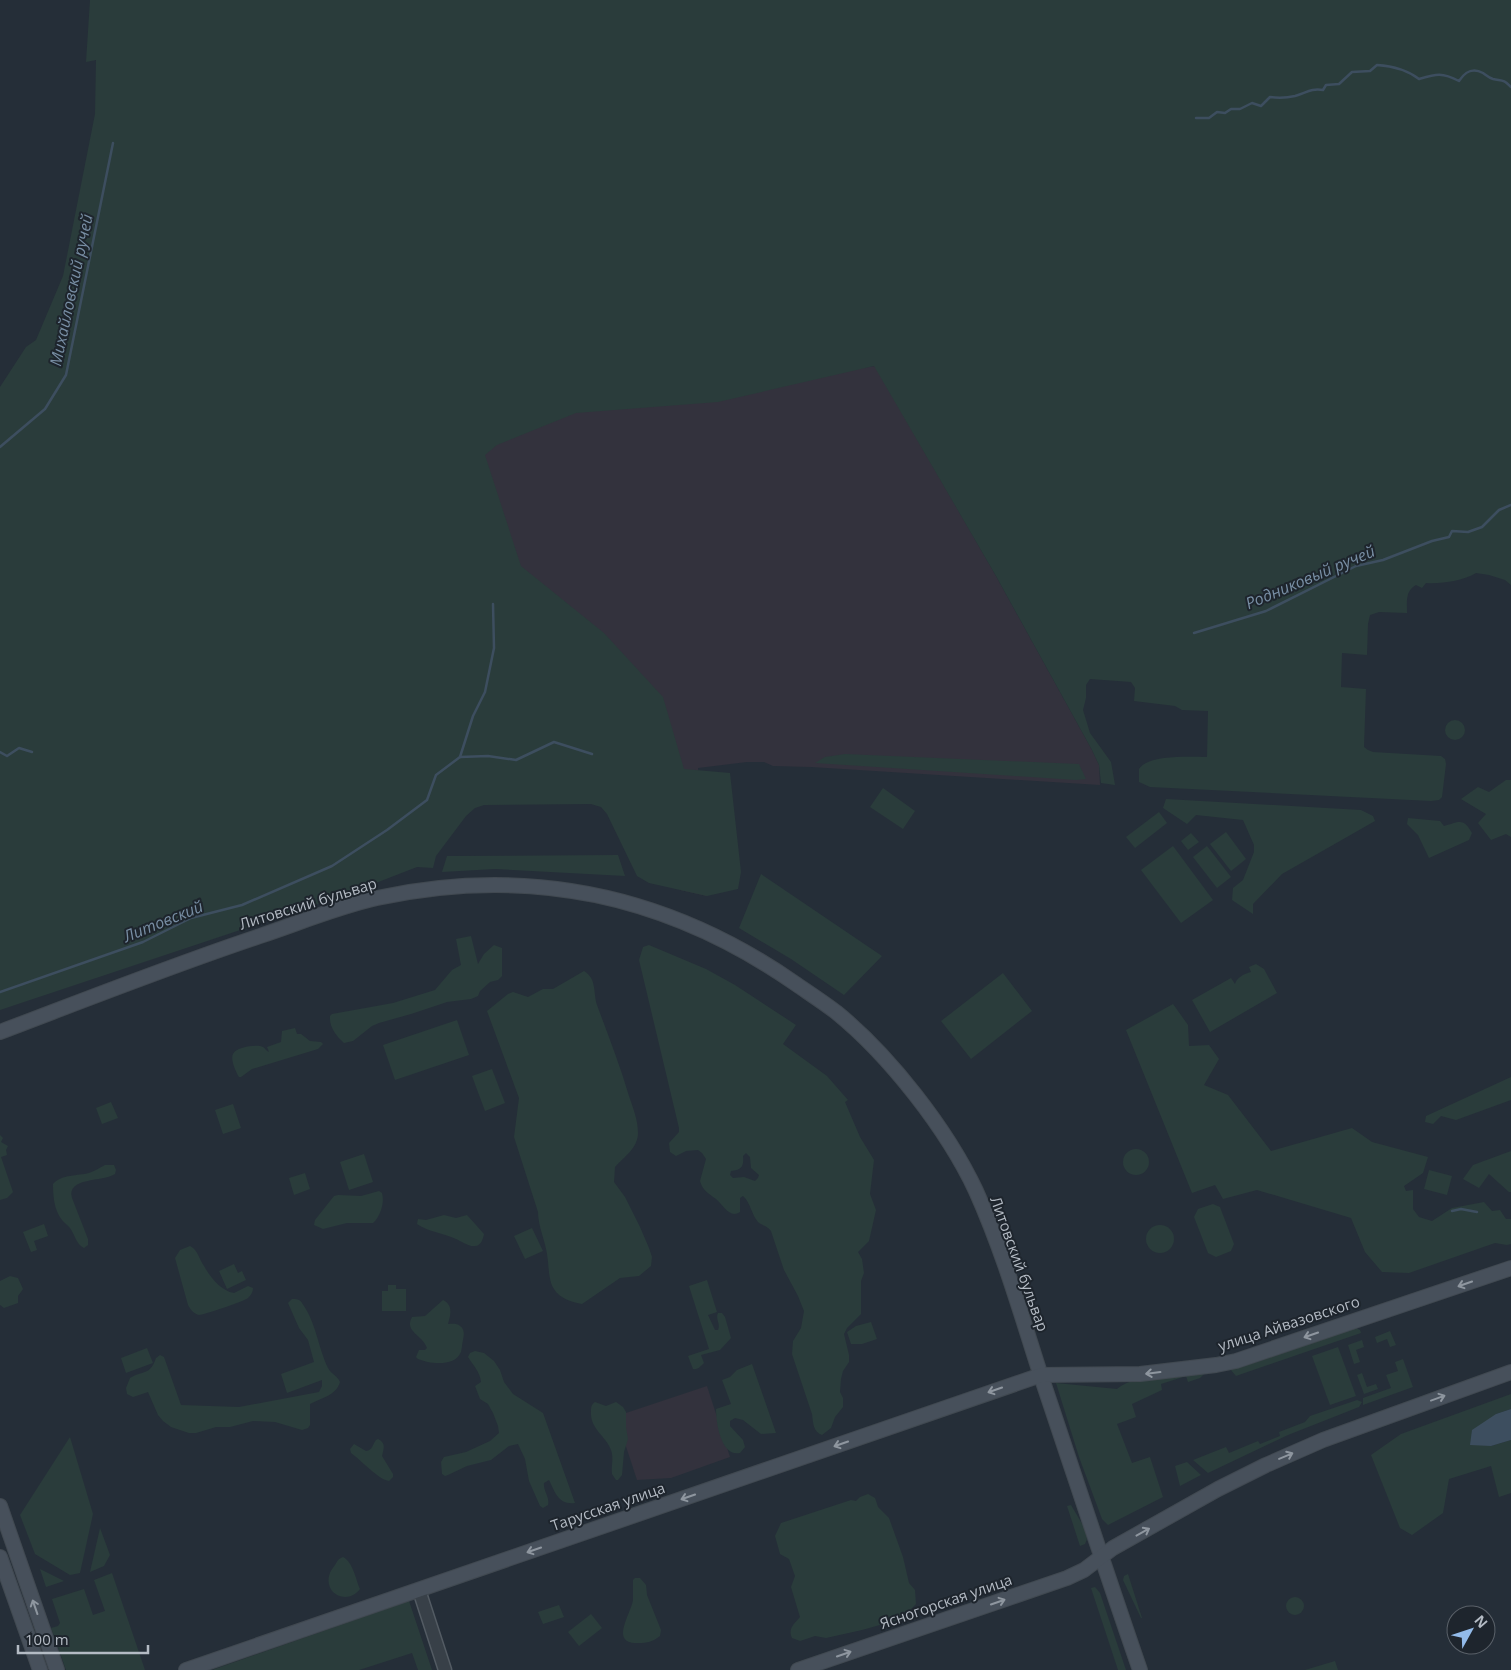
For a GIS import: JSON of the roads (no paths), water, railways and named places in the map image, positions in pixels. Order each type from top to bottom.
[{"type":"main road","name":"Литовский бульвар","points":[[0,1032],[197,957],[374,898],[433,889],[517,884],[560,888],[633,903],[687,923],[725,940],[776,970],[836,1012],[872,1047],[903,1081],[942,1133],[974,1188],[1000,1249],[1140,1670]]},
{"type":"main road","name":"улица Айвазовского","points":[[1041,1375],[1140,1374],[1216,1365],[1511,1268]]},
{"type":"main road","points":[[1101,1557],[1218,1489],[1266,1465],[1323,1440],[1511,1372]]},
{"type":"main road","name":"Тарусская улица","points":[[186,1670],[1041,1375]]},
{"type":"main road","points":[[0,1506],[57,1670]]},
{"type":"main road","points":[[0,1557],[40,1670]]},
{"type":"main road","name":"Ясногорская улица","points":[[798,1670],[1067,1578],[1084,1570],[1101,1557]]},
{"type":"street","points":[[419,1590],[445,1670]]},
{"type":"water","points":[[1511,1409],[1511,1440],[1491,1446],[1470,1445],[1472,1430],[1496,1414]]},
{"type":"waterway","points":[[1196,118],[1209,118],[1217,112],[1225,113],[1231,109],[1240,109],[1252,103],[1261,106],[1270,97],[1288,97],[1312,90],[1323,90],[1326,85],[1339,84],[1352,72],[1370,71],[1377,65],[1399,69],[1419,79],[1439,75],[1448,76],[1459,81],[1466,73],[1475,70],[1492,79],[1504,81],[1511,87]]},
{"type":"waterway","name":"Михайловский ручей","points":[[0,447],[45,409],[66,375],[113,143]]},
{"type":"waterway","name":"Родниковый ручей","points":[[1194,633],[1266,611],[1356,566],[1383,560],[1432,541],[1449,537],[1452,531],[1468,532],[1482,527],[1499,510],[1511,505]]},
{"type":"waterway","points":[[460,757],[473,716],[485,692],[494,648],[493,604]]},
{"type":"waterway","name":"Литовский","points":[[0,992],[143,942],[191,918],[242,905],[332,866],[387,830],[427,800],[436,775],[460,757],[488,756],[516,760],[554,742],[592,754]]},
{"type":"waterway","points":[[0,752],[7,756],[19,748],[32,752]]},
{"type":"waterway","points":[[1452,1211],[1461,1209],[1477,1212]]}]
